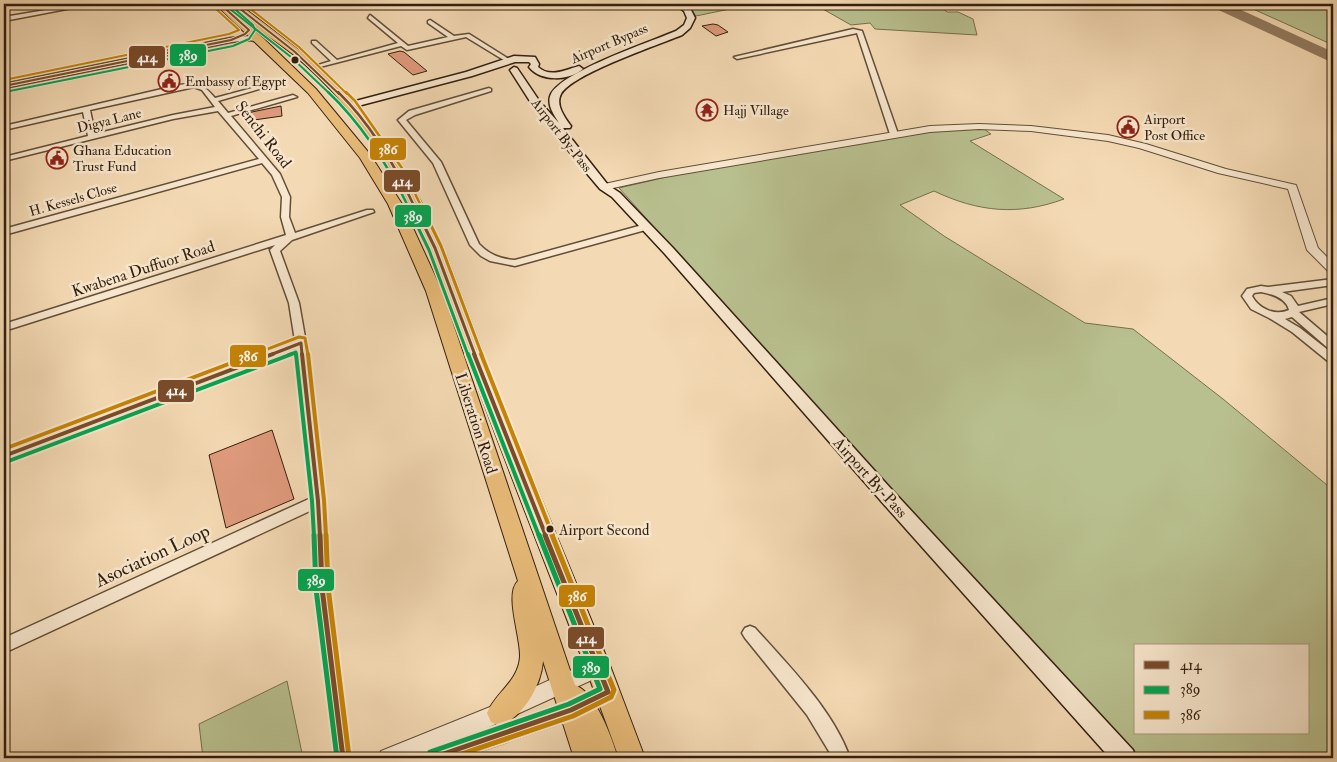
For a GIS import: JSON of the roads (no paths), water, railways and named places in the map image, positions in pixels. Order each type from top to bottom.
[{"type":"highway","name":"Liberation Road","points":[[219,4],[260,40],[312,91],[365,156],[395,204],[434,291],[562,684]]},
{"type":"highway","name":"Liberation Road","points":[[234,4],[314,68],[351,105],[400,174],[435,248],[492,401],[608,692],[632,758]]},
{"type":"highway","points":[[300,79],[318,86],[337,104],[351,105]]},
{"type":"highway","points":[[500,713],[524,686],[532,660],[531,641],[524,606],[523,591],[526,576]]},
{"type":"highway","points":[[562,684],[576,708],[599,740],[606,758]]},
{"type":"highway","points":[[576,708],[587,758]]},
{"type":"main road","name":"Airport Bypass","points":[[554,115],[545,103],[549,91],[565,78],[580,69],[675,29],[682,22],[683,15],[671,4]]},
{"type":"main road","name":"Airport Bypass","points":[[554,115],[555,98],[565,84],[590,71],[679,33],[687,26],[691,18],[690,14],[679,4]]},
{"type":"main road","points":[[351,105],[469,74],[509,66],[532,67],[539,74],[550,76],[580,69]]},
{"type":"main road","name":"Airport By-Pass","points":[[509,66],[536,104],[554,115],[572,135],[611,189],[1125,758]]},
{"type":"street","points":[[4,19],[90,4]]},
{"type":"street","points":[[370,17],[408,49],[468,35],[509,66]]},
{"type":"street","points":[[430,22],[453,38]]},
{"type":"street","points":[[231,40],[242,36],[248,30]]},
{"type":"street","points":[[737,57],[859,31],[894,134]]},
{"type":"street","points":[[4,86],[231,40],[249,38],[260,40]]},
{"type":"street","points":[[314,42],[335,62]]},
{"type":"street","points":[[314,68],[403,44]]},
{"type":"street","points":[[214,100],[277,83]]},
{"type":"street","name":"Senchi Road","points":[[4,128],[191,85],[201,86],[276,174],[286,197],[285,217],[291,236]]},
{"type":"street","points":[[489,90],[412,113],[402,120],[437,162],[475,246],[485,256],[499,262],[515,263],[646,227]]},
{"type":"street","name":"Digya Lane","points":[[4,159],[173,117],[224,111],[293,97]]},
{"type":"street","points":[[86,108],[92,137]]},
{"type":"street","points":[[611,189],[894,134],[953,126],[1075,134],[1129,143],[1223,171],[1292,187],[1313,250],[1333,269]]},
{"type":"street","name":"H. Kessels Close","points":[[4,232],[264,160]]},
{"type":"street","name":"Kwabena Duffuor Road","points":[[4,328],[370,212]]},
{"type":"street","points":[[291,236],[274,250],[294,303],[300,343],[318,501],[322,588],[343,758]]},
{"type":"street","points":[[1333,282],[1251,291],[1247,296],[1250,303],[1296,330],[1333,359]]},
{"type":"street","points":[[1267,290],[1287,299],[1293,305],[1294,312],[1333,346]]},
{"type":"street","points":[[1266,313],[1282,316],[1333,301]]},
{"type":"street","points":[[4,456],[300,343]]},
{"type":"street","name":"Asociation Loop","points":[[4,646],[318,501]]},
{"type":"street","points":[[750,633],[788,677],[826,729],[842,758]]},
{"type":"street","points":[[388,758],[500,713],[598,667]]},
{"type":"street","points":[[432,758],[576,708],[608,692]]},
{"type":"place","name":"Embassy of Egypt","points":[[169,81]]},
{"type":"place","name":"Hajj Village","points":[[707,110]]},
{"type":"place","name":"Airport Post Office","points":[[1128,127]]},
{"type":"place","name":"Ghana Education Trust Fund","points":[[57,158]]},
{"type":"place","name":"Airport Second","points":[[550,529]]}]
